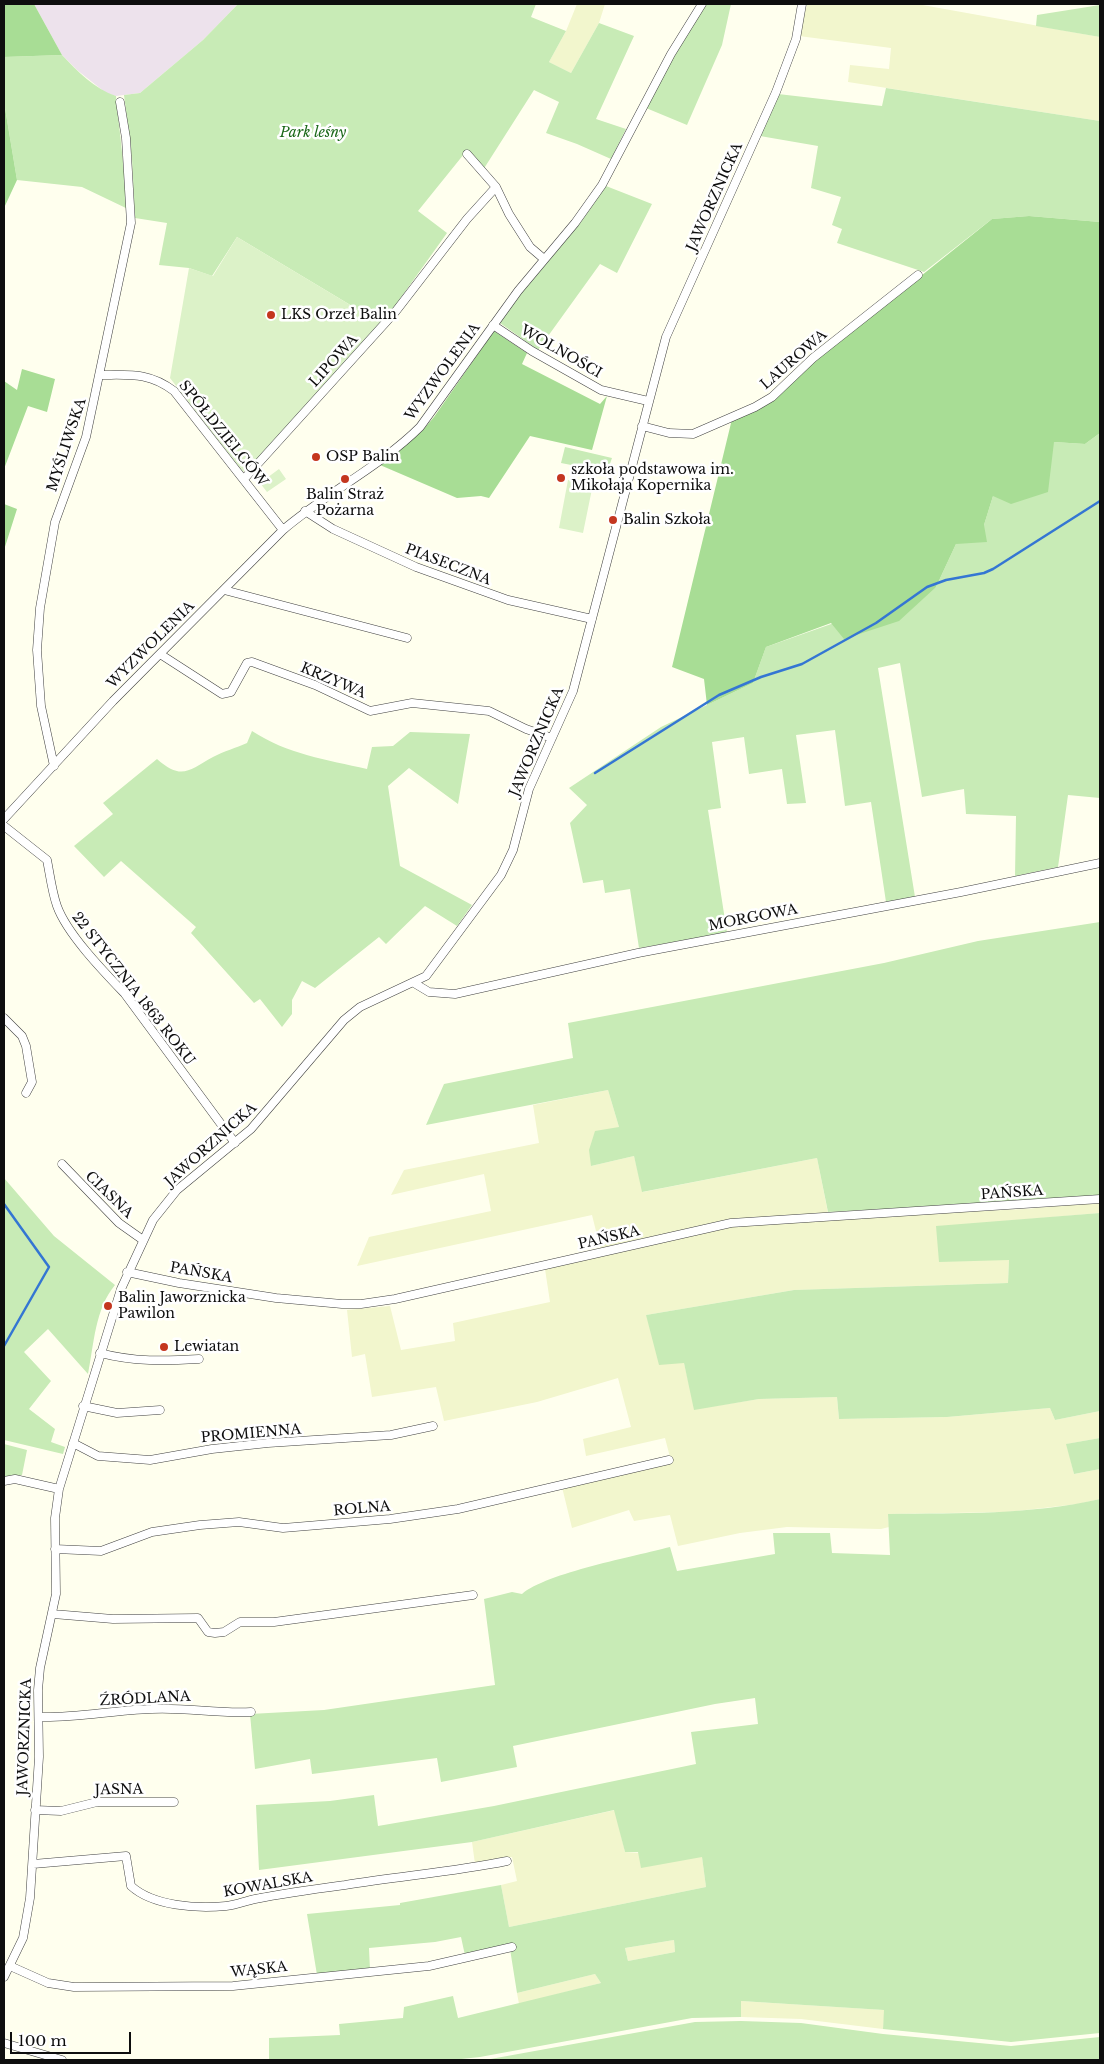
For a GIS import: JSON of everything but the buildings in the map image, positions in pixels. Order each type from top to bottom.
[{"type":"street","name":"WYZWOLENIA","points":[[4,819],[113,701],[283,530],[305,511],[413,435],[430,416],[493,325],[544,259],[575,223],[602,185],[671,54],[702,4]]},
{"type":"street","name":"JAWORZNICKA","points":[[4,1977],[23,1938],[28,1920],[33,1864],[40,1717],[38,1690],[40,1668],[53,1614],[57,1577],[55,1518],[59,1489],[83,1406],[127,1272],[142,1240],[160,1209],[177,1190],[251,1129],[344,1020],[360,1007],[426,976],[501,875],[512,850],[529,788],[573,691],[648,401],[674,316],[776,92],[796,39],[802,4]]},
{"type":"street","name":"MYŚLIWSKA","points":[[54,766],[41,706],[37,650],[40,608],[55,522],[86,437],[131,223],[130,188],[120,102]]},
{"type":"street","points":[[467,154],[496,187],[509,214],[530,247],[544,259]]},
{"type":"street","name":"LIPOWA","points":[[244,478],[396,311],[467,219],[496,187]]},
{"type":"street","name":"LAUROWA","points":[[642,426],[669,434],[693,434],[755,408],[772,397],[813,358],[918,275]]},
{"type":"street","name":"WOLNOŚCI","points":[[493,325],[532,351],[601,390],[648,401]]},
{"type":"street","name":"SPÓŁDZIELCÓW","points":[[100,375],[143,376],[164,383],[174,391],[283,530]]},
{"type":"street","name":"PIASECZNA","points":[[305,511],[333,529],[416,567],[508,600],[592,619]]},
{"type":"street","points":[[224,590],[407,638]]},
{"type":"street","name":"KRZYWA","points":[[160,654],[222,694],[231,692],[247,663],[252,662],[315,685],[370,711],[412,703],[489,711],[552,738]]},
{"type":"street","name":"22 STYCZNIA 1863 ROKU","points":[[4,826],[48,860],[54,898],[68,927],[106,975],[125,994],[234,1143]]},
{"type":"street","name":"MORGOWA","points":[[414,982],[430,992],[455,994],[638,952],[961,892],[1100,863]]},
{"type":"street","points":[[4,1018],[22,1036],[26,1046],[32,1082],[26,1093]]},
{"type":"street","name":"CIASNA","points":[[62,1164],[119,1223],[142,1240]]},
{"type":"street","name":"PAŃSKA","points":[[127,1272],[179,1283],[276,1298],[361,1304],[404,1297],[731,1223],[1100,1199]]},
{"type":"street","points":[[100,1353],[123,1359],[155,1362],[199,1359]]},
{"type":"street","points":[[83,1406],[117,1413],[160,1410]]},
{"type":"street","name":"PROMIENNA","points":[[73,1444],[98,1456],[150,1460],[259,1444],[391,1435],[434,1426]]},
{"type":"street","name":"ROLNA","points":[[55,1549],[101,1551],[152,1532],[200,1525],[240,1522],[282,1528],[390,1519],[458,1509],[669,1460]]},
{"type":"street","points":[[4,1481],[15,1479],[59,1489]]},
{"type":"street","points":[[53,1614],[113,1619],[198,1618],[208,1632],[215,1633],[224,1632],[240,1622],[274,1622],[473,1595]]},
{"type":"street","name":"ŹRÓDLANA","points":[[40,1717],[153,1708],[199,1709],[229,1713],[251,1712]]},
{"type":"street","name":"JASNA","points":[[35,1810],[61,1811],[96,1802],[174,1802]]},
{"type":"street","name":"KOWALSKA","points":[[33,1864],[126,1856],[131,1886],[139,1893],[174,1903],[217,1906],[356,1883],[456,1872],[507,1862]]},
{"type":"street","name":"WĄSKA","points":[[10,1966],[40,1980],[68,1986],[233,1986],[422,1967],[512,1947]]},
{"type":"street","points":[[4,2043],[62,2060]]},
{"type":"shaded area","points":[[34,4],[238,4],[203,40],[140,93],[116,96],[106,93],[77,70],[62,55]]},
{"type":"green space","points":[[4,4],[34,4],[62,55],[4,57]]},
{"type":"green space","name":"Park leśny","points":[[238,4],[536,4],[531,17],[566,31],[549,62],[571,73],[599,23],[634,36],[596,119],[626,129],[611,159],[546,133],[559,102],[534,90],[483,170],[464,154],[418,211],[447,233],[382,324],[237,237],[212,276],[189,268],[159,265],[167,223],[135,218],[132,159],[124,95],[140,93],[203,40]]},
{"type":"green space","points":[[577,4],[605,4],[599,23],[571,73],[549,62],[566,31]]},
{"type":"green space","points":[[706,4],[731,4],[722,45],[687,125],[646,108],[672,57]]},
{"type":"green space","points":[[807,4],[917,4],[1100,37],[1100,121],[848,82],[850,65],[889,69],[891,48],[799,36]]},
{"type":"green space","points":[[1100,5],[1100,37],[1036,26],[1037,15]]},
{"type":"green space","points":[[62,55],[94,84],[116,96],[128,209],[82,187],[17,180],[4,102],[4,57]]},
{"type":"green space","points":[[886,88],[1100,121],[1100,222],[1029,216],[992,219],[924,272],[837,243],[842,229],[832,225],[841,197],[811,188],[818,146],[760,136],[778,94],[882,106]]},
{"type":"green space","points":[[4,102],[17,180],[4,208]]},
{"type":"green space","points":[[606,186],[652,204],[617,273],[600,264],[538,350],[500,323],[542,264],[581,222]]},
{"type":"green space","points":[[1029,216],[1100,222],[1100,433],[1085,444],[1054,442],[1048,492],[1011,504],[993,496],[984,525],[987,542],[956,544],[936,587],[899,621],[844,639],[831,623],[766,647],[753,683],[707,705],[704,679],[672,667],[732,419],[755,409],[992,219]]},
{"type":"green space","points":[[237,237],[382,324],[316,405],[243,472],[170,378],[189,268],[213,276]]},
{"type":"green space","points":[[494,331],[527,353],[522,364],[600,404],[607,396],[592,450],[530,436],[489,498],[481,496],[457,498],[380,465],[422,431],[434,417]]},
{"type":"green space","points":[[22,369],[55,379],[47,412],[28,406],[4,469],[4,381],[17,390]]},
{"type":"green space","points":[[1100,433],[1100,798],[1068,795],[1058,867],[1015,876],[1016,816],[966,814],[964,789],[922,797],[900,663],[878,668],[915,897],[886,902],[871,802],[845,806],[835,730],[796,735],[806,803],[787,804],[782,769],[749,774],[744,737],[712,742],[721,808],[708,810],[727,933],[639,948],[630,889],[605,893],[603,880],[583,883],[570,823],[587,805],[569,788],[661,727],[753,683],[766,647],[936,587],[956,544],[984,525],[993,496],[1054,442],[1085,444]]},
{"type":"green space","points":[[565,447],[612,458],[607,472],[561,463]]},
{"type":"green space","points":[[279,469],[286,479],[267,492],[260,483]]},
{"type":"green space","points":[[568,480],[593,484],[583,533],[559,528]]},
{"type":"green space","points":[[4,504],[17,509],[4,550]]},
{"type":"green space","points":[[252,731],[293,751],[367,769],[372,747],[393,746],[410,732],[470,734],[458,804],[409,768],[388,786],[400,866],[472,905],[457,926],[425,906],[386,944],[379,937],[315,988],[302,981],[292,1000],[292,1014],[282,1027],[260,999],[254,1003],[191,933],[196,927],[121,861],[104,877],[74,846],[113,814],[103,803],[157,759],[173,770],[185,771],[247,743]]},
{"type":"green space","points":[[1100,922],[1100,1195],[1027,1202],[828,1212],[817,1158],[642,1192],[634,1156],[591,1166],[589,1150],[595,1131],[619,1127],[608,1090],[426,1125],[444,1084],[573,1058],[568,1023],[884,963],[978,941]]},
{"type":"green space","points":[[608,1090],[619,1127],[591,1166],[634,1156],[643,1192],[817,1158],[829,1218],[1026,1209],[1100,1202],[1100,1213],[936,1227],[1009,1260],[1008,1283],[794,1290],[646,1315],[684,1363],[695,1409],[759,1399],[837,1397],[839,1419],[947,1417],[1050,1408],[1055,1420],[1100,1411],[1100,1438],[1067,1444],[1074,1474],[1100,1469],[1100,1499],[1078,1504],[1008,1512],[888,1514],[889,1527],[881,1529],[787,1527],[740,1533],[678,1546],[670,1515],[634,1521],[629,1510],[572,1528],[562,1487],[671,1461],[665,1438],[586,1456],[583,1439],[631,1427],[618,1378],[537,1402],[444,1421],[436,1387],[372,1397],[365,1354],[352,1357],[347,1310],[390,1306],[401,1350],[455,1341],[453,1323],[550,1302],[545,1269],[602,1255],[592,1215],[357,1266],[369,1237],[491,1211],[484,1174],[391,1195],[404,1170],[539,1143],[533,1105]]},
{"type":"green space","points":[[4,1178],[54,1236],[115,1285],[108,1294],[99,1316],[88,1374],[48,1329],[24,1352],[51,1381],[29,1409],[55,1429],[51,1442],[65,1447],[63,1454],[4,1440]]},
{"type":"green space","points":[[1100,1213],[1100,1411],[1055,1420],[1050,1408],[947,1417],[839,1419],[837,1397],[759,1399],[694,1410],[684,1363],[659,1365],[646,1315],[794,1290],[1008,1283],[1009,1260],[939,1262],[936,1226]]},
{"type":"green space","points":[[1100,1438],[1100,1469],[1074,1474],[1066,1444]]},
{"type":"green space","points":[[4,1444],[27,1450],[22,1475],[4,1477]]},
{"type":"green space","points":[[1100,1499],[1100,2033],[1011,2042],[883,2029],[884,2010],[741,2001],[741,2017],[692,2018],[480,2057],[452,2060],[269,2060],[269,2038],[340,2035],[339,2024],[403,2018],[404,2007],[453,1996],[458,2018],[601,1983],[595,1974],[517,1993],[510,1949],[466,1960],[461,1937],[435,1942],[369,1948],[370,1970],[317,1975],[307,1914],[400,1905],[400,1903],[501,1885],[509,1927],[706,1887],[702,1857],[641,1868],[638,1852],[625,1852],[614,1810],[472,1842],[259,1870],[256,1805],[330,1801],[374,1795],[378,1826],[494,1806],[696,1764],[691,1732],[758,1724],[755,1698],[715,1704],[513,1746],[517,1767],[441,1782],[437,1758],[312,1774],[310,1759],[255,1769],[250,1714],[324,1710],[495,1685],[484,1599],[512,1592],[522,1594],[550,1579],[615,1560],[670,1547],[677,1571],[775,1554],[773,1533],[830,1533],[832,1553],[890,1555],[888,1514],[1021,1511]],"holes":[[[674,1940],[675,1952],[628,1961],[625,1948]]]},
{"type":"green space","points":[[615,1810],[625,1852],[702,1857],[706,1887],[509,1927],[501,1885],[517,1881],[512,1857],[475,1864],[472,1842]]},
{"type":"green space","points":[[674,1940],[675,1952],[628,1961],[625,1948]]},
{"type":"green space","points":[[595,1974],[601,1983],[519,2004],[517,1993]]},
{"type":"green space","points":[[741,2001],[885,2010],[883,2029],[801,2019],[741,2017]]},
{"type":"green space","points":[[695,2022],[801,2023],[883,2034],[1011,2046],[1100,2037],[1100,2060],[485,2060]]},
{"type":"waterway","points":[[595,773],[719,695],[761,677],[802,664],[876,623],[927,587],[946,580],[984,573],[993,569],[1100,501]]},
{"type":"waterway","points":[[4,1204],[49,1267],[4,1346]]},
{"type":"place","name":"LKS Orzeł Balin","points":[[271,315]]},
{"type":"place","name":"OSP Balin","points":[[316,457]]},
{"type":"place","name":"szkoła podstawowa im. Mikołaja Kopernika","points":[[561,478]]},
{"type":"place","name":"Balin Straż Pożarna","points":[[345,479]]},
{"type":"place","name":"Balin Szkoła","points":[[613,520]]},
{"type":"place","name":"Balin Jaworznicka Pawilon","points":[[108,1306]]},
{"type":"place","name":"Lewiatan","points":[[164,1347]]}]
